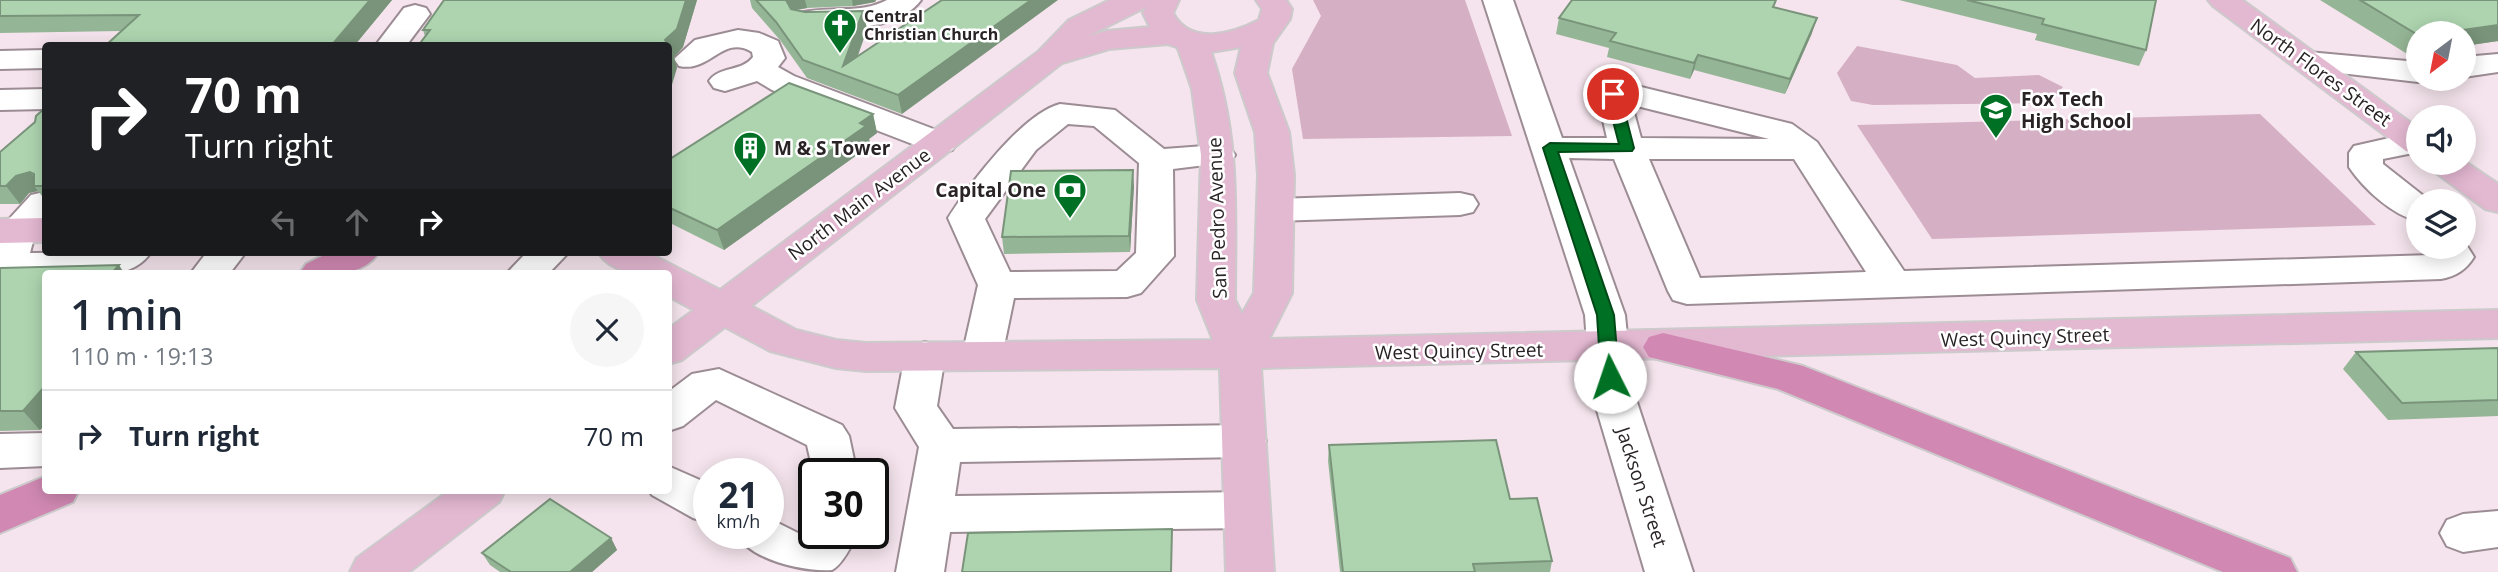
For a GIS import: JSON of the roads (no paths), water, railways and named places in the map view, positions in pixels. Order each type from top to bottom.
[{"type":"highway","points":[[325,270],[352,256]]},
{"type":"highway","points":[[1663,347],[1788,376],[2273,572]]},
{"type":"highway","points":[[0,515],[48,494]]},
{"type":"main road","name":"North Main Avenue","points":[[672,347],[1050,58],[1080,26],[1132,1],[1140,0]]},
{"type":"main road","name":"San Pedro Avenue","points":[[1164,0],[1158,13],[1160,21],[1195,51],[1208,89],[1217,155],[1216,300],[1240,355],[1250,572]]},
{"type":"main road","name":"North Flores Street","points":[[2223,0],[2406,135]]},
{"type":"main road","name":"North Main Avenue","points":[[1050,58],[1106,40],[1181,37],[1203,43],[1232,42],[1258,34],[1271,13]]},
{"type":"main road","points":[[1240,355],[1273,293],[1276,176],[1272,132],[1251,73],[1258,43],[1271,13]]},
{"type":"main road","points":[[2461,175],[2498,201]]},
{"type":"main road","points":[[625,256],[651,270]]},
{"type":"main road","name":"West Quincy Street","points":[[672,281],[784,341],[805,347],[866,356],[1240,355],[1663,347],[2498,324]]},
{"type":"main road","points":[[374,572],[477,494]]},
{"type":"street","points":[[807,19],[876,16],[906,0]]},
{"type":"street","name":"Jackson Street","points":[[1498,0],[1605,315],[1611,387],[1669,572]]},
{"type":"street","points":[[393,42],[419,8]]},
{"type":"street","points":[[690,59],[703,48],[723,41],[761,43],[769,53],[769,58],[760,70],[725,81]]},
{"type":"street","points":[[0,60],[42,59]]},
{"type":"street","points":[[2308,61],[2406,71]]},
{"type":"street","points":[[2476,66],[2498,63]]},
{"type":"street","points":[[760,70],[783,83],[940,143]]},
{"type":"street","points":[[2363,103],[2406,78]]},
{"type":"street","points":[[1893,285],[1805,149],[1780,131],[1637,96],[1613,94],[1627,148],[1687,291],[1893,285],[2441,267],[2452,259]]},
{"type":"street","points":[[0,100],[42,99]]},
{"type":"street","points":[[982,356],[997,285],[966,218],[1024,143],[1060,114],[1103,117],[1156,160],[1217,155]]},
{"type":"street","points":[[2406,145],[2366,153],[2366,167],[2406,200]]},
{"type":"street","points":[[1550,148],[1805,149]]},
{"type":"street","points":[[997,285],[1127,284],[1155,256],[1156,160]]},
{"type":"street","points":[[1275,210],[1460,204]]},
{"type":"street","points":[[27,223],[9,262],[20,266],[108,264],[124,256]]},
{"type":"street","points":[[212,270],[224,256]]},
{"type":"street","points":[[529,270],[545,256]]},
{"type":"street","points":[[920,572],[940,446],[916,408],[925,356]]},
{"type":"street","points":[[672,412],[707,384],[719,384],[827,436],[832,458]]},
{"type":"street","points":[[940,446],[1244,441]]},
{"type":"street","points":[[0,451],[42,449]]},
{"type":"street","points":[[672,485],[693,496]]},
{"type":"street","points":[[930,514],[1247,510]]},
{"type":"street","points":[[784,547],[800,556],[818,555],[823,549]]},
{"type":"place","name":"Central Christian Church","points":[[840,55]]},
{"type":"place","name":"Fox Tech High School","points":[[1996,140]]},
{"type":"place","name":"M & S Tower","points":[[750,178]]},
{"type":"place","name":"Capital One","points":[[1070,220]]}]
